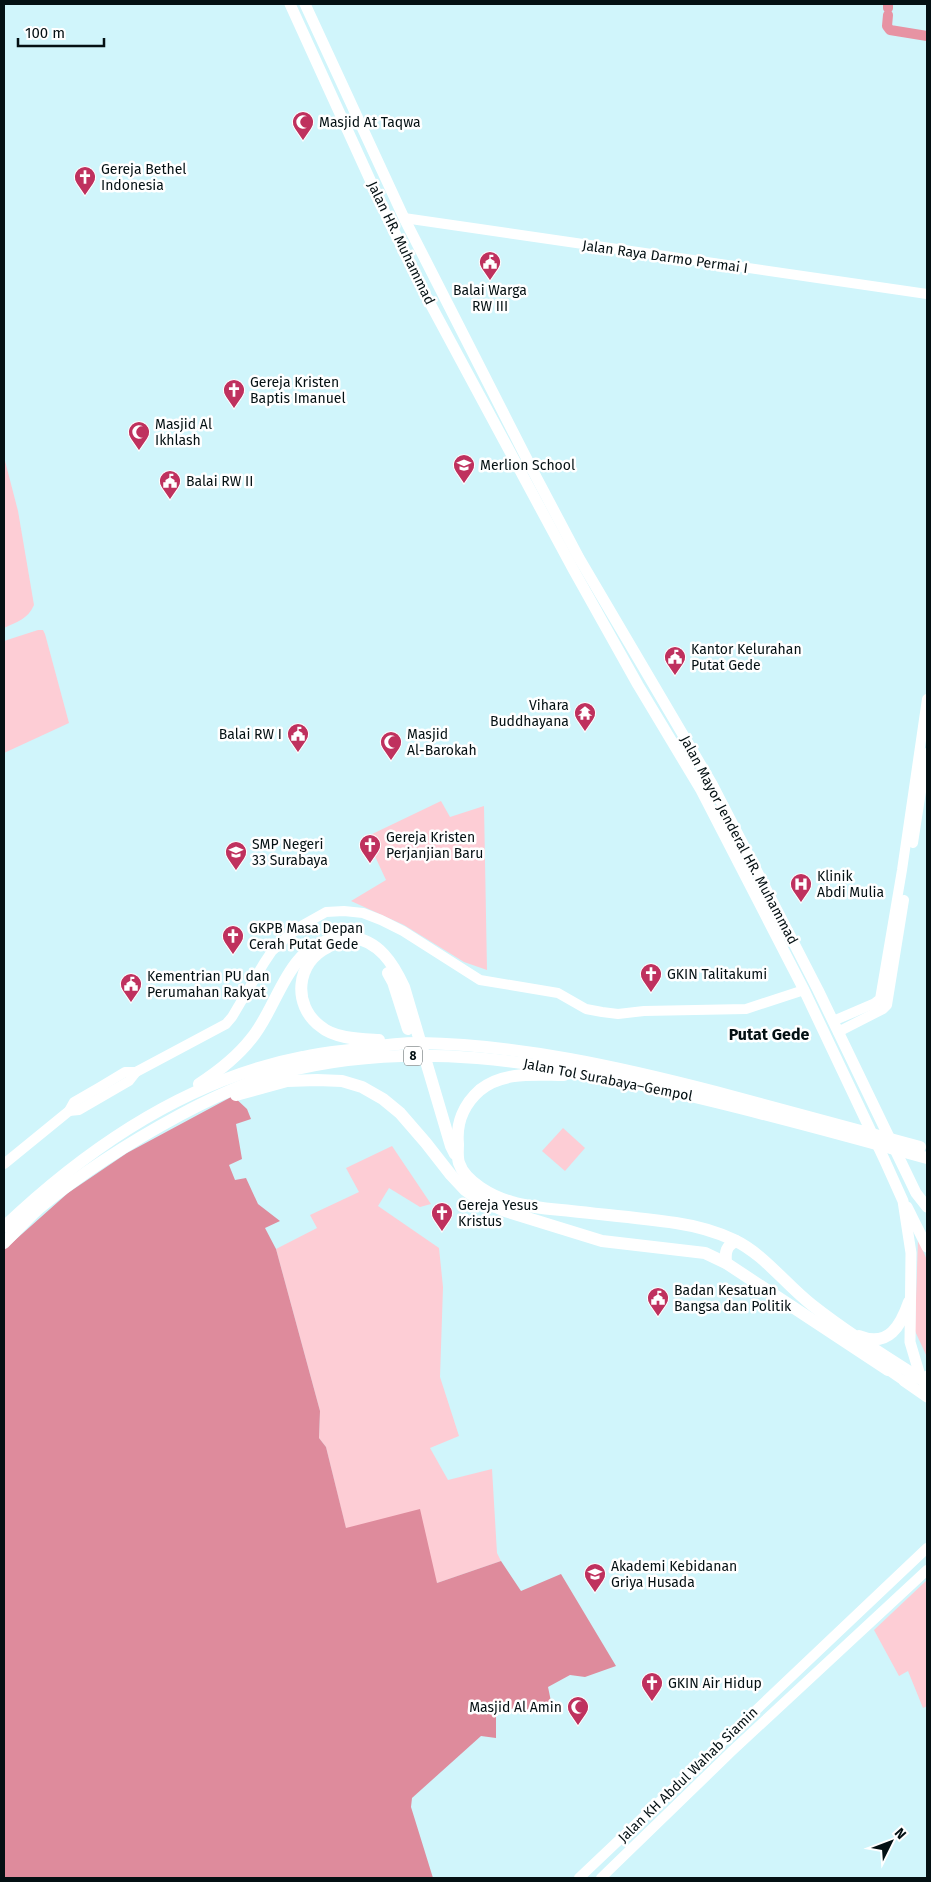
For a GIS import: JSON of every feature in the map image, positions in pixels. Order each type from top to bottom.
[{"type":"highway","points":[[161,1108],[229,1063],[252,1038],[293,966],[304,954],[324,941],[348,937],[360,939],[372,944],[383,952],[395,968],[404,987],[410,1021],[456,1180]]},
{"type":"highway","points":[[410,1021],[390,976],[377,958],[368,950],[345,943],[331,946],[321,951],[309,962],[300,985],[303,1003],[310,1016],[320,1027],[334,1034],[361,1039],[419,1043]]},
{"type":"highway","name":"Jalan Tol Surabaya–Gempol","points":[[4,1227],[80,1161],[108,1140],[161,1108],[215,1083],[301,1057],[342,1050],[419,1043],[537,1053],[635,1071],[859,1129],[912,1149],[927,1158]]},
{"type":"highway","name":"Jalan Tol Surabaya–Gempol","points":[[4,1243],[38,1210],[100,1162],[145,1134],[200,1105],[245,1084],[279,1073],[313,1065],[362,1058],[483,1057],[601,1075],[708,1100],[865,1141],[912,1149],[927,1149]]},
{"type":"highway","points":[[425,1073],[451,1146],[459,1162],[476,1184],[489,1193],[510,1202],[536,1208],[676,1223],[708,1229],[736,1241],[759,1257],[812,1305],[889,1359],[926,1380]]},
{"type":"highway","points":[[459,1162],[457,1138],[461,1117],[470,1100],[486,1086],[514,1076],[601,1075]]},
{"type":"highway","points":[[200,1105],[287,1081],[334,1081],[362,1087],[383,1099],[400,1113],[464,1190],[476,1198],[491,1206],[602,1241],[705,1253],[726,1263],[888,1370]]},
{"type":"highway","points":[[705,1253],[716,1248],[718,1241],[715,1234],[708,1229]]},
{"type":"highway","points":[[726,1263],[725,1253],[727,1248],[736,1241]]},
{"type":"highway","points":[[846,1329],[862,1337],[872,1339],[886,1336],[897,1329],[903,1320],[909,1302]]},
{"type":"main road","points":[[291,6],[298,8],[304,4]]},
{"type":"main road","name":"Jalan HR. Muhammad","points":[[304,4],[404,218],[519,443]]},
{"type":"main road","name":"Jalan HR. Muhammad","points":[[291,6],[405,255],[529,475]]},
{"type":"main road","points":[[301,28],[305,23],[312,21]]},
{"type":"main road","points":[[352,141],[364,135]]},
{"type":"main road","name":"Jalan Mayor Jenderal HR. Muhammad","points":[[519,443],[529,475],[638,686],[684,759],[701,790],[804,990],[886,1161],[903,1201]]},
{"type":"main road","name":"Jalan Mayor Jenderal HR. Muhammad","points":[[529,475],[712,784],[835,1026],[916,1193]]},
{"type":"main road","points":[[701,790],[712,784]]},
{"type":"main road","points":[[916,1193],[927,1207]]},
{"type":"main road","points":[[916,1193],[918,1211],[927,1230]]},
{"type":"main road","points":[[903,1201],[912,1215],[927,1247]]},
{"type":"main road","points":[[903,1201],[912,1271],[909,1302],[909,1336],[915,1360],[926,1380]]},
{"type":"main road","points":[[909,1336],[917,1356],[927,1365]]},
{"type":"main road","points":[[904,1381],[927,1397]]},
{"type":"street","name":"Jalan Raya Darmo Permai I","points":[[404,218],[927,294]]},
{"type":"street","points":[[835,1026],[880,999],[921,770],[927,699]]},
{"type":"street","points":[[921,770],[927,753]]},
{"type":"street","points":[[4,1164],[69,1111],[74,1102],[125,1072],[136,1072],[226,1024],[272,951],[301,926],[326,912],[344,910],[363,913],[403,931],[480,980],[558,993],[586,1009],[602,1012],[618,1014],[644,1011],[746,1009],[804,990]]},
{"type":"street","points":[[888,1370],[904,1381],[926,1380]]},
{"type":"street","name":"Jalan KH Abdul Wahab Siamin","points":[[580,1878],[927,1548]]},
{"type":"street","name":"Jalan KH Abdul Wahab Siamin","points":[[601,1878],[732,1751],[927,1570]]},
{"type":"street","points":[[887,1586],[897,1597]]},
{"type":"street","points":[[723,1742],[725,1747],[732,1751]]},
{"type":"street","points":[[715,1750],[724,1759]]},
{"type":"shaded area","points":[[4,457],[18,511],[34,605],[29,614],[18,622],[4,628]]},
{"type":"shaded area","points":[[43,630],[45,634],[69,723],[4,753],[4,641]]},
{"type":"shaded area","points":[[441,801],[450,817],[484,806],[487,970],[464,962],[404,925],[351,901],[386,880],[366,837]]},
{"type":"shaded area","points":[[233,1096],[247,1109],[251,1119],[236,1124],[242,1159],[229,1165],[235,1180],[246,1178],[258,1204],[280,1221],[265,1228],[276,1249],[320,1411],[319,1438],[326,1447],[346,1528],[420,1509],[437,1583],[501,1561],[521,1591],[561,1574],[616,1666],[585,1677],[570,1675],[548,1687],[553,1711],[496,1708],[496,1738],[481,1736],[412,1798],[411,1807],[433,1878],[4,1878],[4,1250],[68,1193],[127,1153]]},
{"type":"shaded area","points":[[563,1128],[585,1148],[565,1171],[542,1151]]},
{"type":"shaded area","points":[[392,1146],[431,1204],[420,1207],[389,1188],[378,1206],[439,1248],[443,1287],[440,1377],[459,1436],[430,1448],[448,1480],[492,1469],[497,1553],[501,1561],[437,1583],[346,1529],[326,1447],[319,1438],[320,1411],[276,1249],[317,1228],[310,1215],[359,1192],[346,1168]]},
{"type":"shaded area","points":[[918,1239],[927,1260],[927,1357],[915,1331]]},
{"type":"shaded area","points":[[927,1580],[927,1706],[923,1708],[908,1671],[899,1676],[874,1630]]},
{"type":"waterway","points":[[888,15],[887,26],[890,30],[927,36]]},
{"type":"place","name":"Masjid At Taqwa","points":[[303,141]]},
{"type":"place","name":"Gereja Bethel Indonesia","points":[[85,196]]},
{"type":"place","name":"Balai Warga RW III","points":[[490,281]]},
{"type":"place","name":"Gereja Kristen Baptis Imanuel","points":[[234,409]]},
{"type":"place","name":"Masjid Al Ikhlash","points":[[139,451]]},
{"type":"place","name":"Merlion School","points":[[464,484]]},
{"type":"place","name":"Balai RW II","points":[[170,500]]},
{"type":"place","name":"Kantor Kelurahan Putat Gede","points":[[675,676]]},
{"type":"place","name":"Vihara Buddhayana","points":[[585,732]]},
{"type":"place","name":"Balai RW I","points":[[298,753]]},
{"type":"place","name":"Masjid Al-Barokah","points":[[391,761]]},
{"type":"place","name":"Gereja Kristen Perjanjian Baru","points":[[370,864]]},
{"type":"place","name":"SMP Negeri 33 Surabaya","points":[[236,871]]},
{"type":"place","name":"Klinik Abdi Mulia","points":[[801,903]]},
{"type":"place","name":"GKPB Masa Depan Cerah Putat Gede","points":[[233,955]]},
{"type":"place","name":"GKIN Talitakumi","points":[[651,993]]},
{"type":"place","name":"Kementrian PU dan Perumahan Rakyat","points":[[131,1003]]},
{"type":"place","name":"Gereja Yesus Kristus","points":[[442,1232]]},
{"type":"place","name":"Badan Kesatuan Bangsa dan Politik","points":[[658,1317]]},
{"type":"place","name":"Akademi Kebidanan Griya Husada","points":[[595,1593]]},
{"type":"place","name":"GKIN Air Hidup","points":[[652,1702]]},
{"type":"place","name":"Masjid Al Amin","points":[[578,1726]]},
{"type":"district","name":"Putat Gede","points":[[769,1034]]}]
